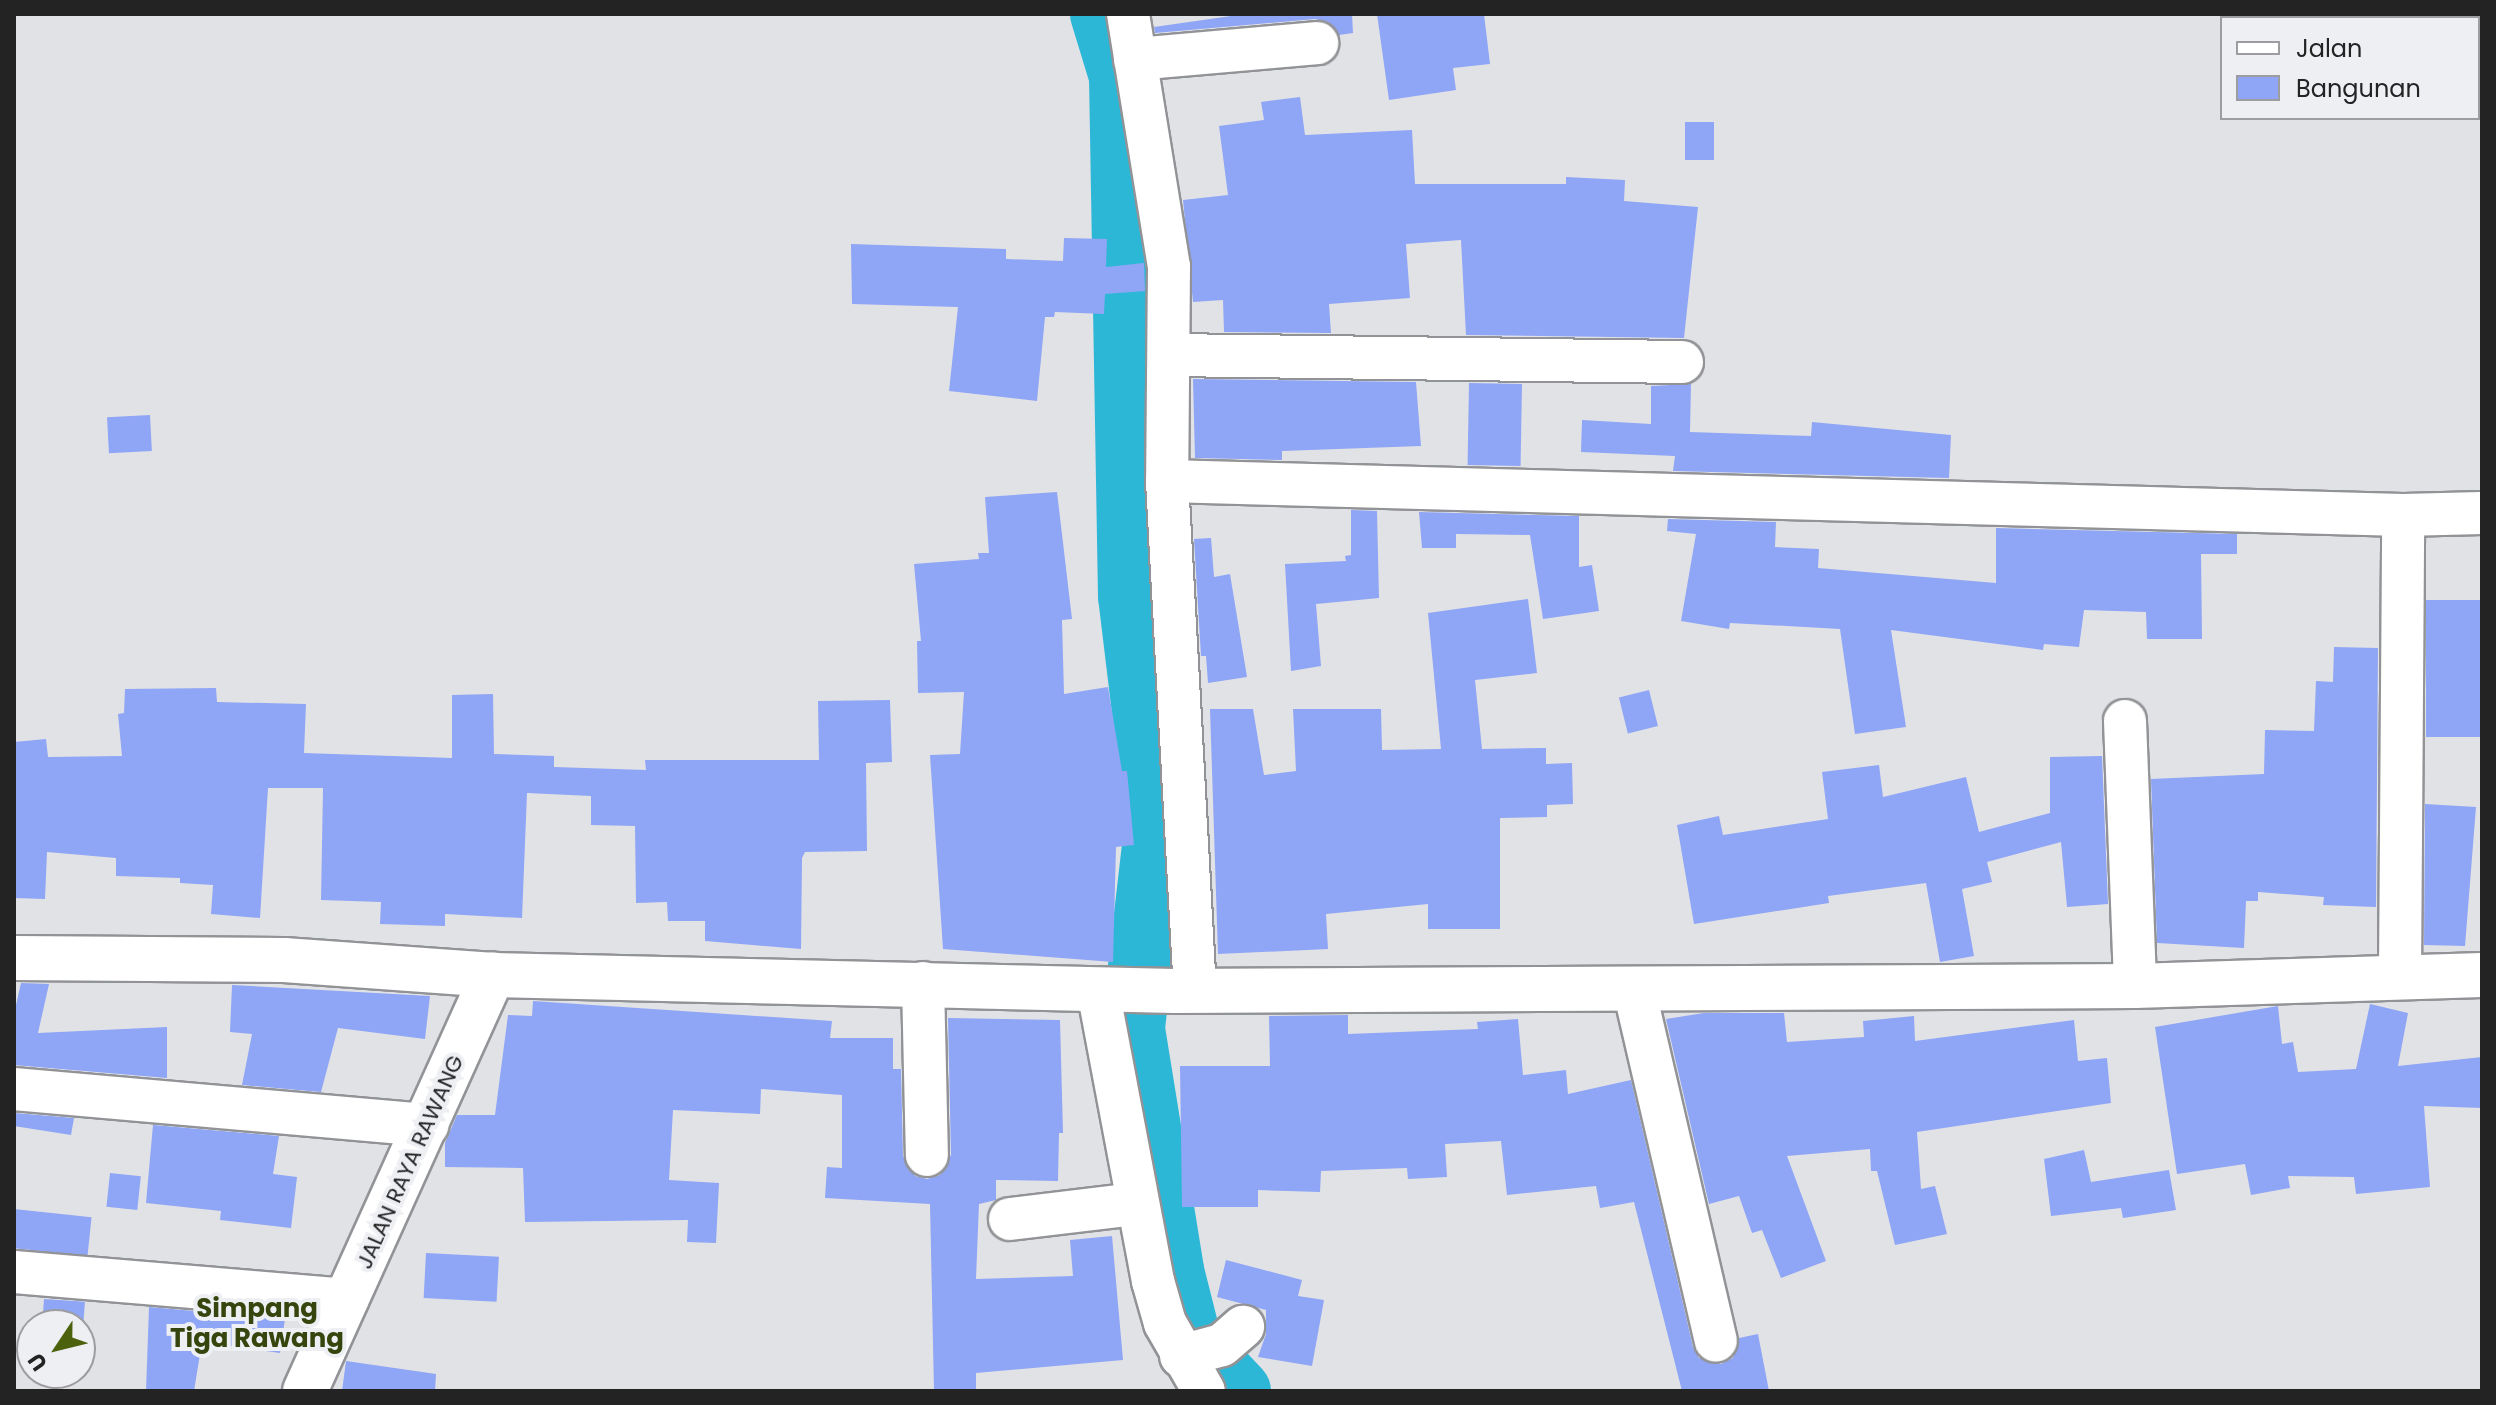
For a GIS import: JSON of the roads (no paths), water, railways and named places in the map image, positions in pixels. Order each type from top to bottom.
[{"type":"main road","points":[[14,958],[284,960],[493,975],[1185,991],[2135,986],[2482,975]]},
{"type":"main road","name":"JALAN RAYA RAWANG","points":[[305,1391],[493,975]]},
{"type":"street","points":[[1128,14],[1169,266],[1167,481],[1185,991]]},
{"type":"street","points":[[1135,59],[1317,43]]},
{"type":"street","points":[[1169,355],[1682,362]]},
{"type":"street","points":[[1167,481],[2403,515],[2482,513]]},
{"type":"street","points":[[2400,977],[2403,515]]},
{"type":"street","points":[[2125,721],[2135,986]]},
{"type":"street","points":[[923,983],[927,1155]]},
{"type":"street","points":[[1634,989],[1716,1341]]},
{"type":"street","points":[[1108,990],[1136,1204],[1165,1323],[1210,1345],[1204,1391]]},
{"type":"street","points":[[14,1089],[427,1125]]},
{"type":"street","points":[[1010,1219],[1136,1204]]},
{"type":"street","points":[[14,1272],[347,1300]]},
{"type":"waterway","points":[[1102,14],[1121,76],[1130,596],[1157,820],[1133,1029],[1172,1271],[1189,1338],[1239,1391]]},
{"type":"district","name":"Simpang Tiga Rawang","points":[[257,1324]]}]
